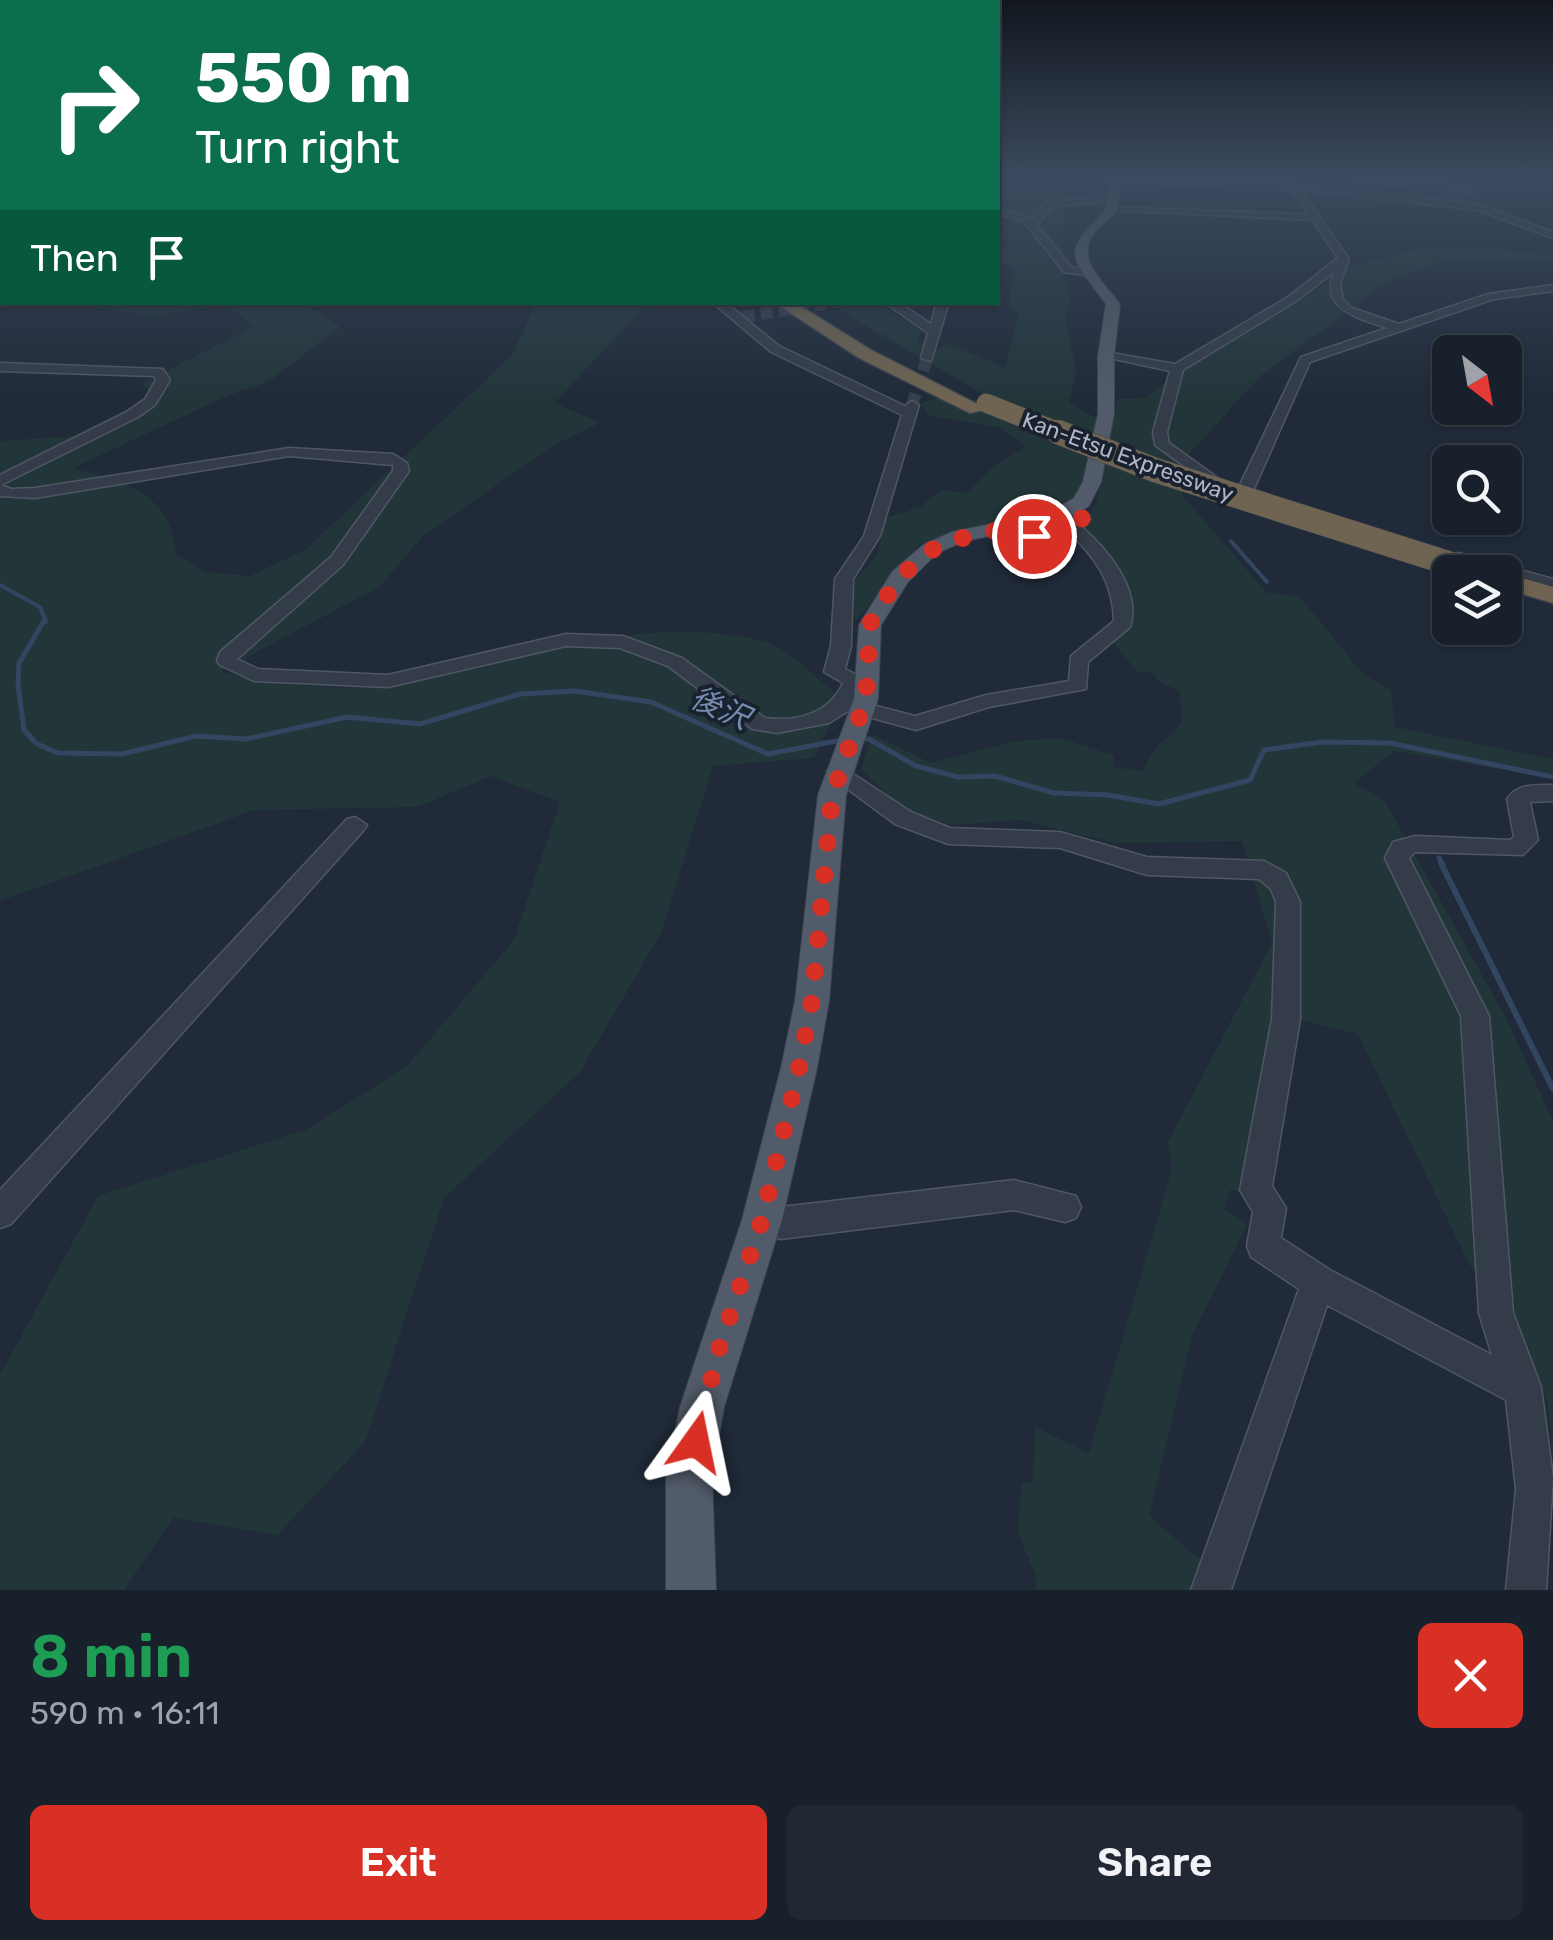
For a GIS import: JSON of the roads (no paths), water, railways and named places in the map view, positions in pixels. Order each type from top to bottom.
[{"type":"highway","name":"Kan-Etsu Expressway","points":[[787,305],[865,354],[1148,476],[1432,570]]},
{"type":"highway","name":"Kan-Etsu Expressway","points":[[801,305],[877,352],[981,406],[1155,470],[1432,558]]},
{"type":"highway","points":[[1522,586],[1553,594]]},
{"type":"highway","points":[[1522,597],[1553,606]]},
{"type":"main road","points":[[691,1590],[689,1476],[708,1389],[762,1220],[812,1001],[830,809],[860,699],[870,625],[875,611],[916,560],[959,536],[1072,517],[1088,493],[1104,426],[1106,356],[1113,304],[1084,272],[1084,250]]},
{"type":"street","points":[[1051,250],[1068,270],[1084,272]]},
{"type":"street","points":[[1339,250],[1343,262],[1335,283],[1338,301],[1348,310],[1402,329]]},
{"type":"street","points":[[1106,356],[1177,368],[1292,299],[1343,262]]},
{"type":"street","points":[[1244,490],[1305,360],[1492,296],[1553,288]]},
{"type":"street","points":[[721,305],[774,349],[911,410],[872,536],[844,580],[841,646],[834,672],[860,699],[916,723],[986,701],[1079,685],[1078,660],[1120,628],[1122,591],[1102,556],[1072,517],[1007,554]]},
{"type":"street","points":[[893,305],[934,332]]},
{"type":"street","points":[[926,358],[942,305]]},
{"type":"street","points":[[0,368],[117,368],[158,372],[163,380],[150,402],[133,414],[0,480]]},
{"type":"street","points":[[1177,368],[1160,432],[1162,445],[1202,476],[1553,584]]},
{"type":"street","points":[[0,490],[8,494],[35,492],[289,452],[393,458],[400,463],[401,471],[336,560],[230,652],[226,661],[240,672],[388,681],[566,640],[623,642],[675,662],[758,724],[777,726],[829,716],[844,704],[860,699]]},
{"type":"street","points":[[841,762],[903,818],[948,836],[1060,840],[1147,866],[1264,870],[1273,875],[1283,886],[1288,902],[1286,1020],[1256,1190],[1270,1208],[1264,1246],[1318,1282],[1508,1383],[1522,1386]]},
{"type":"street","points":[[1526,1590],[1535,1490],[1522,1386],[1496,1314],[1475,1016],[1397,858],[1401,848],[1414,844],[1514,849],[1526,840],[1518,799],[1531,792],[1553,793]]},
{"type":"street","points":[[0,1213],[355,826]]},
{"type":"street","points":[[762,1220],[781,1223],[1014,1195],[1065,1207]]},
{"type":"street","points":[[1211,1590],[1318,1282]]},
{"type":"waterway","points":[[1231,541],[1267,582]]},
{"type":"waterway","name":"後沢","points":[[0,585],[40,607],[45,619]]},
{"type":"waterway","name":"後沢","points":[[45,619],[19,663],[18,684],[24,730],[37,744],[58,753],[122,754],[196,736],[246,739],[347,717],[420,724],[520,694],[575,691],[651,702],[768,754],[842,740]]},
{"type":"waterway","name":"後沢","points":[[858,739],[869,739],[916,766],[958,777],[995,776],[1054,793],[1108,795],[1159,804],[1250,780],[1264,750],[1322,742],[1390,743],[1553,777]]},
{"type":"waterway","points":[[1439,858],[1443,865]]},
{"type":"waterway","points":[[1441,863],[1553,1089]]},
{"type":"tunnel","points":[[743,317],[817,305]]},
{"type":"tunnel","points":[[912,405],[927,358]]}]
